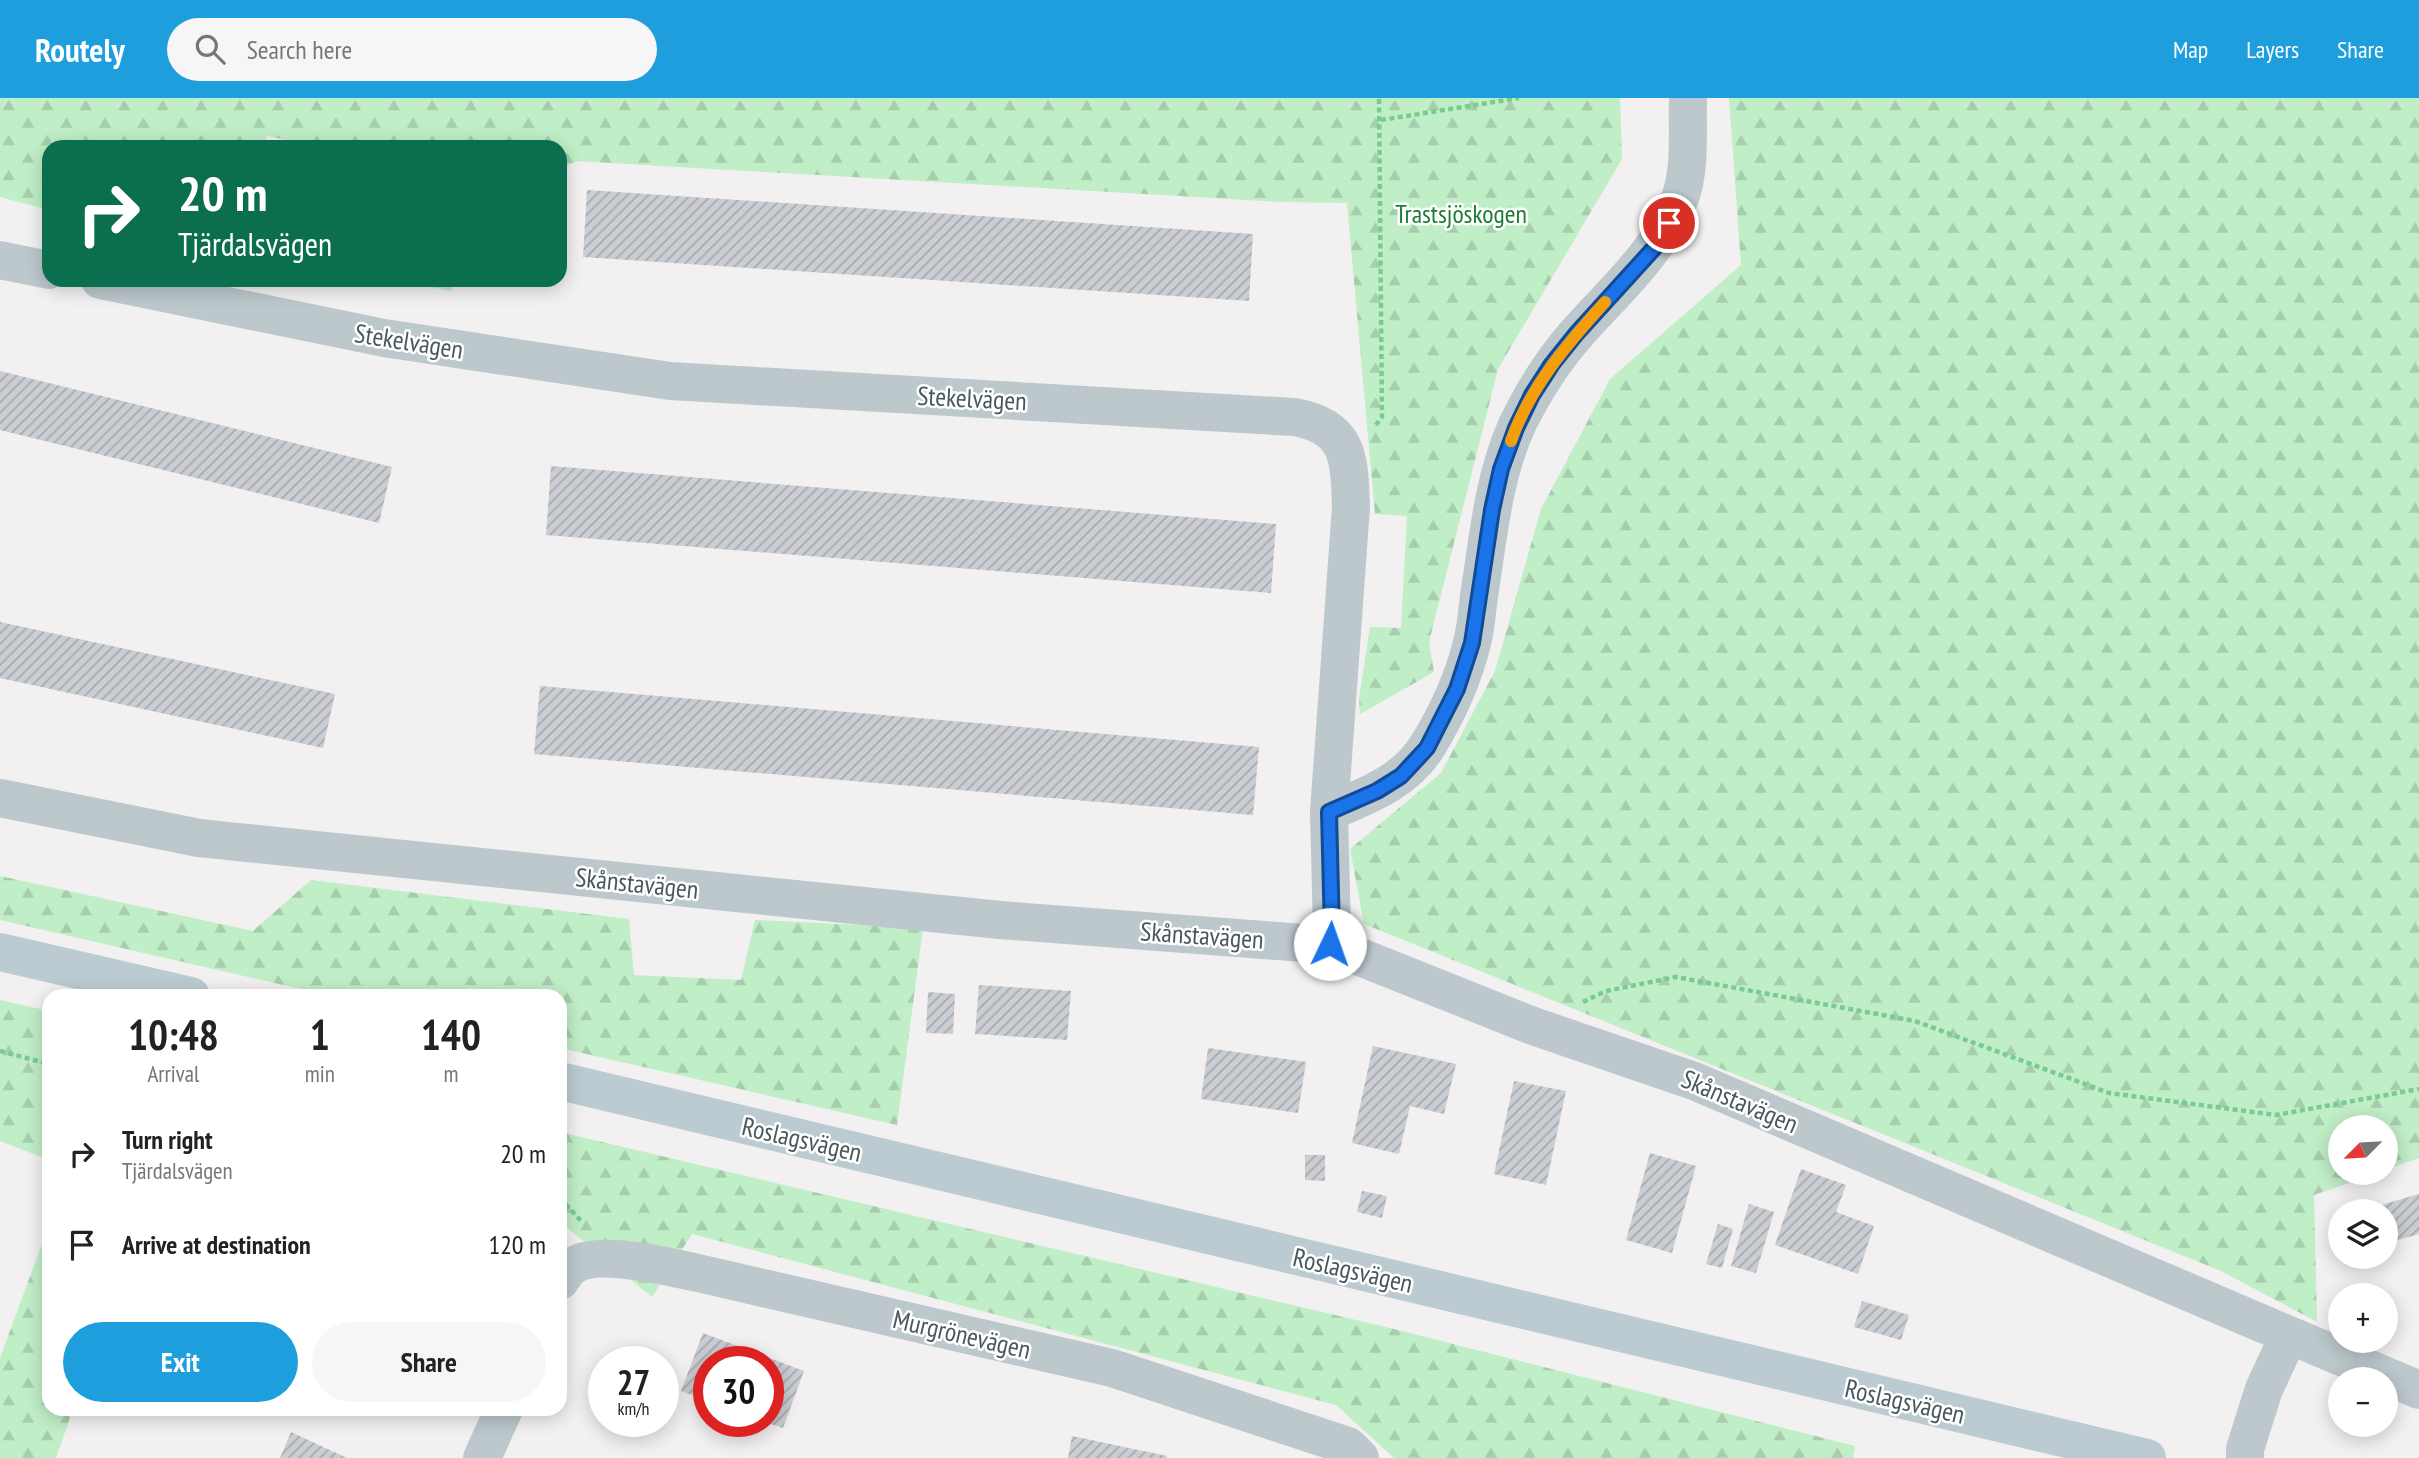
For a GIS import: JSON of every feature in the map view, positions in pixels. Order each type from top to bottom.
[{"type":"main road","points":[[0,952],[161,989]]},
{"type":"main road","name":"Roslagsvägen","points":[[567,1083],[2147,1458]]},
{"type":"street","points":[[1329,812],[1377,791],[1401,776],[1427,748],[1442,719],[1457,689],[1472,643],[1492,510],[1501,469],[1516,428],[1532,395],[1552,364],[1656,246],[1669,223],[1681,196],[1685,173],[1688,98]]},
{"type":"street","points":[[0,260],[42,269]]},
{"type":"street","name":"Stekelvägen","points":[[134,287],[384,338],[670,381],[1313,420],[1335,436],[1343,448],[1349,463],[1351,507],[1329,812],[1330,944]]},
{"type":"street","name":"Skånstavägen","points":[[0,798],[199,838],[1000,920],[1330,944],[1533,1026],[1694,1081],[2419,1390]]},
{"type":"street","name":"Murgrönevägen","points":[[567,1271],[570,1267],[597,1258],[658,1265],[1112,1368],[1348,1446],[1360,1458]]},
{"type":"street","points":[[2245,1458],[2245,1449],[2264,1390],[2288,1335]]},
{"type":"street","points":[[482,1458],[501,1416]]},
{"type":"path","points":[[1349,463],[1382,417],[1380,98]]},
{"type":"path","points":[[1381,120],[1519,98]]},
{"type":"path","points":[[1533,1026],[1606,991],[1676,977],[1915,1021],[2109,1093],[2276,1115],[2419,1089]]},
{"type":"path","points":[[0,1051],[42,1062]]},
{"type":"green space","name":"Trastsjöskogen","points":[[0,98],[1620,98],[1622,159],[1498,369],[1429,642],[1434,672],[1360,714],[1359,699],[1370,627],[1401,628],[1407,516],[1375,514],[1347,203],[1281,202],[576,161],[567,166],[567,140],[286,140],[267,136],[266,140],[42,140],[42,208],[0,197]]},
{"type":"green space","points":[[1729,98],[2419,98],[2419,1158],[2398,1165],[2398,1115],[2328,1115],[2328,1185],[2343,1185],[2314,1195],[2317,1322],[2221,1271],[1364,924],[1350,849],[1441,773],[1495,671],[1541,509],[1610,379],[1741,265]]},
{"type":"green space","points":[[432,287],[453,287],[452,291]]},
{"type":"green space","points":[[0,876],[253,931],[311,880],[629,919],[634,975],[741,980],[755,920],[923,928],[897,1125],[567,1050],[567,989],[301,989],[0,920]]},
{"type":"green space","points":[[0,1000],[42,1009],[42,1157],[0,1141]]},
{"type":"green space","points":[[567,1134],[1390,1328],[1855,1446],[1853,1458],[1394,1458],[1336,1405],[692,1234],[652,1297],[567,1228]]},
{"type":"green space","points":[[42,1244],[42,1416],[71,1416],[56,1458],[0,1458],[0,1358]]},
{"type":"building","points":[[587,190],[1253,234],[1249,301],[583,257]]},
{"type":"building","points":[[0,371],[392,467],[379,523],[0,430]]},
{"type":"building","points":[[551,466],[1276,524],[1271,593],[546,535]]},
{"type":"building","points":[[0,622],[335,694],[323,748],[0,678]]},
{"type":"building","points":[[540,686],[1259,747],[1253,815],[534,754]]},
{"type":"building","points":[[979,985],[1071,991],[1067,1040],[975,1034]]},
{"type":"building","points":[[928,992],[955,994],[953,1034],[926,1033]]},
{"type":"building","points":[[1373,1046],[1456,1064],[1444,1114],[1410,1106],[1399,1154],[1352,1143]]},
{"type":"building","points":[[1208,1048],[1306,1062],[1298,1113],[1201,1099]]},
{"type":"building","points":[[1514,1081],[1566,1091],[1546,1185],[1494,1174]]},
{"type":"building","points":[[1650,1153],[1696,1166],[1672,1253],[1626,1240]]},
{"type":"building","points":[[1305,1155],[1325,1155],[1325,1181],[1305,1180]]},
{"type":"building","points":[[1801,1169],[1846,1185],[1836,1212],[1874,1226],[1858,1274],[1775,1245]]},
{"type":"building","points":[[1362,1191],[1387,1196],[1382,1218],[1357,1212]]},
{"type":"building","points":[[2419,1194],[2419,1234],[2398,1240],[2398,1200]]},
{"type":"building","points":[[1749,1204],[1774,1212],[1756,1273],[1731,1266]]},
{"type":"building","points":[[1718,1224],[1733,1229],[1722,1268],[1706,1264]]},
{"type":"building","points":[[1862,1301],[1909,1315],[1901,1340],[1854,1327]]},
{"type":"building","points":[[703,1333],[738,1346],[698,1346]]},
{"type":"building","points":[[693,1359],[693,1395],[681,1391]]},
{"type":"building","points":[[784,1363],[804,1371],[784,1425]]},
{"type":"building","points":[[291,1432],[347,1458],[280,1458]]},
{"type":"building","points":[[1072,1436],[1167,1456],[1068,1458]]},
{"type":"slow traffic","points":[[1511,441],[1532,395],[1552,364],[1605,302]]},
{"type":"route","points":[[1330,944],[1329,812],[1377,791],[1401,776],[1427,748],[1457,689],[1472,643],[1492,510],[1501,469],[1516,428],[1532,395],[1552,364],[1656,246],[1669,223]]}]
